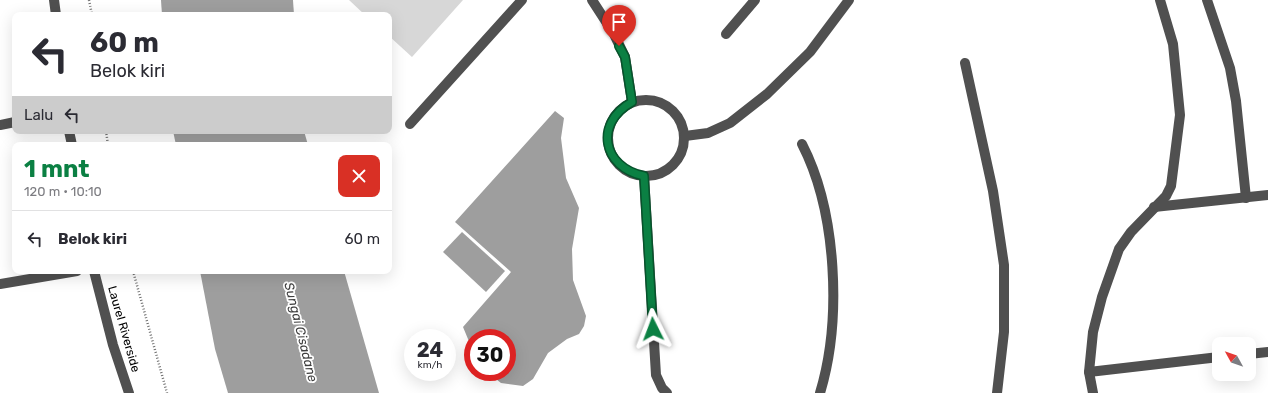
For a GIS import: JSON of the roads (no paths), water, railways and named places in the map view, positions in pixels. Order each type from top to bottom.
[{"type":"street","points":[[54,0],[56,12]]},
{"type":"street","points":[[410,124],[522,0]]},
{"type":"street","points":[[592,0],[614,34],[625,57],[632,102]]},
{"type":"street","points":[[726,34],[755,0]]},
{"type":"street","points":[[685,136],[708,133],[730,123],[767,94],[810,52],[849,0]]},
{"type":"street","points":[[1093,393],[1089,372],[1093,332],[1102,297],[1119,249],[1131,232],[1166,196],[1171,186],[1180,115],[1173,44],[1160,0]]},
{"type":"street","points":[[1207,0],[1230,68],[1236,101],[1246,198]]},
{"type":"street","points":[[965,63],[993,191],[1004,265],[1004,332],[997,393]]},
{"type":"street","points":[[650,100],[667,106],[679,119],[685,136],[683,148],[678,159],[669,169],[657,175],[644,176],[631,173],[620,166],[612,156],[608,144],[608,130],[613,118],[622,108],[632,102],[650,100]]},
{"type":"street","points":[[0,125],[12,123]]},
{"type":"street","points":[[802,144],[813,166],[821,191],[828,228],[833,270],[831,338],[820,393]]},
{"type":"street","points":[[644,176],[656,375],[662,388],[667,393]]},
{"type":"street","points":[[1154,207],[1268,195]]},
{"type":"street","points":[[0,284],[59,274]]},
{"type":"street","name":"Laurel Riverside","points":[[95,274],[113,345],[129,393]]},
{"type":"street","points":[[1256,353],[1268,352]]},
{"type":"street","points":[[1089,372],[1212,358]]},
{"type":"water","points":[[161,0],[293,0],[294,12],[162,12]]},
{"type":"water","points":[[555,111],[564,118],[561,138],[566,178],[579,208],[572,249],[573,280],[586,316],[584,326],[579,334],[567,339],[548,353],[533,379],[523,386],[501,383],[498,381],[516,381],[516,329],[464,329],[463,327],[511,272],[455,222]]},
{"type":"water","points":[[174,134],[305,134],[307,142],[175,142]]},
{"type":"water","points":[[462,232],[505,271],[486,292],[443,252]]},
{"type":"water","name":"Sungai Cisadane","points":[[201,274],[345,274],[379,393],[228,393],[215,349]]}]
